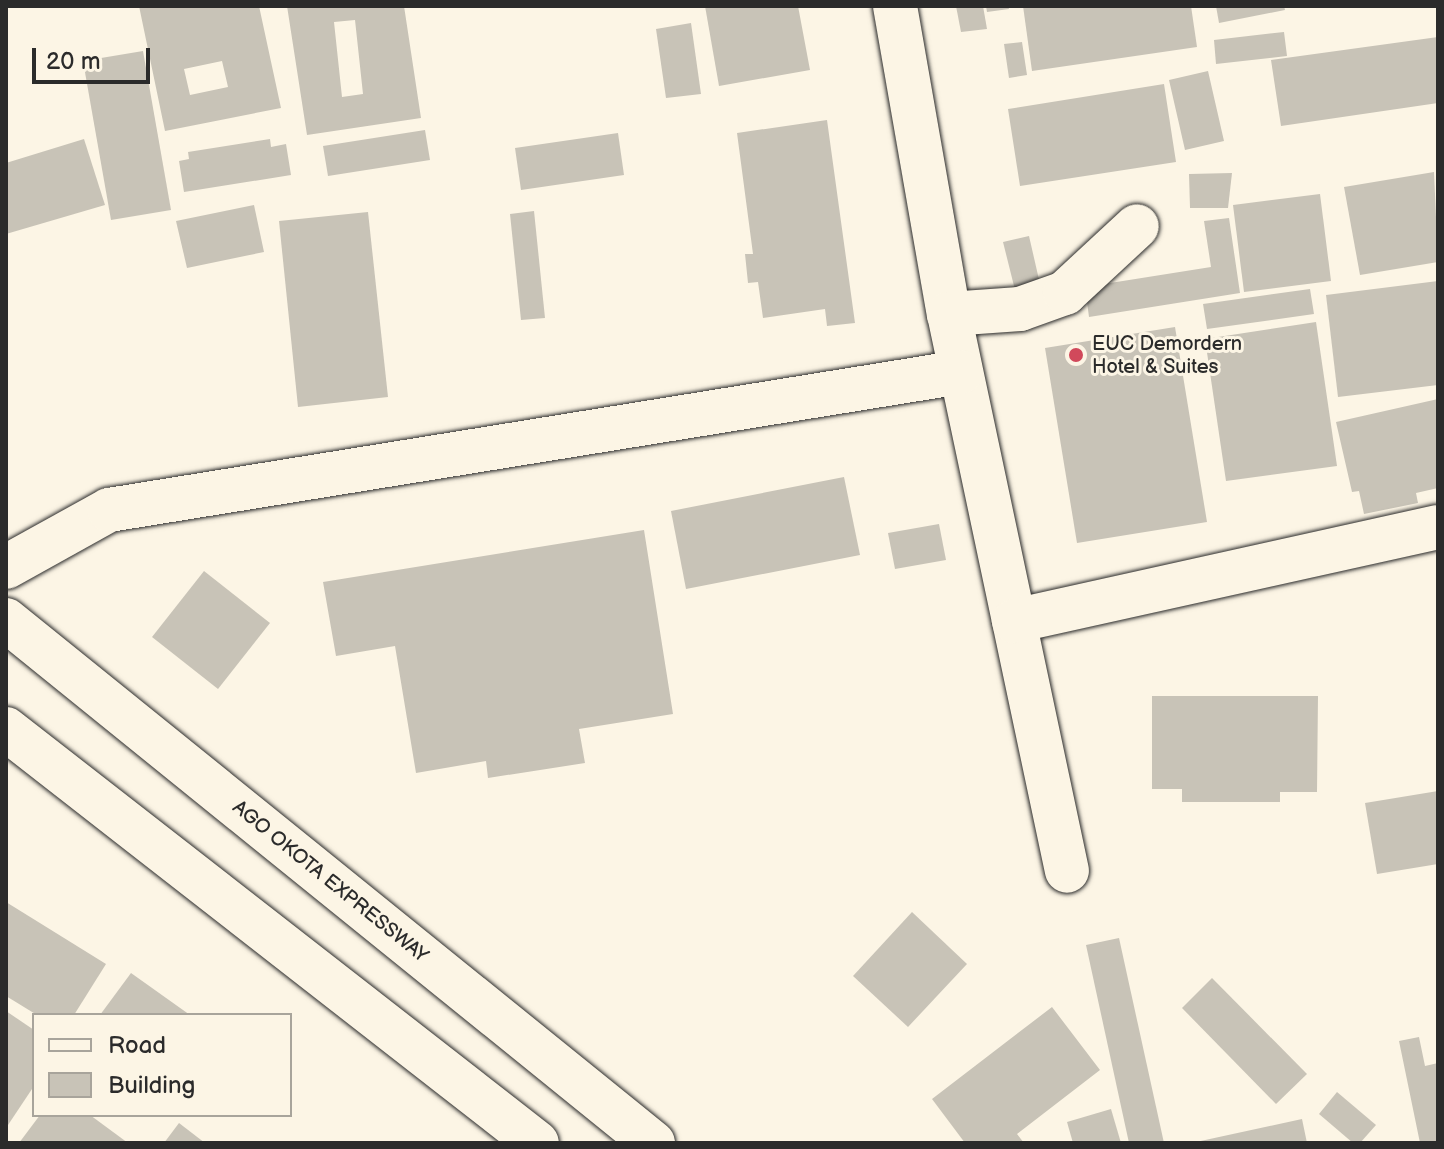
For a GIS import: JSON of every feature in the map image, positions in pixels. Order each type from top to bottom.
[{"type":"street","points":[[895,6],[949,314],[1067,871]]},
{"type":"street","points":[[949,314],[1020,309],[1065,293],[1137,226]]},
{"type":"street","points":[[6,567],[109,510],[961,372]]},
{"type":"street","points":[[1014,621],[1438,527]]},
{"type":"street","name":"AGO OKOTA EXPRESSWAY","points":[[6,620],[653,1143]]},
{"type":"street","points":[[6,729],[537,1143]]},
{"type":"building","points":[[139,6],[259,6],[281,108],[165,131]],"holes":[[[222,61],[228,87],[190,95],[184,69]]]},
{"type":"building","points":[[287,6],[404,6],[421,118],[307,135]],"holes":[[[355,20],[363,94],[342,97],[334,22]]]},
{"type":"building","points":[[705,6],[798,6],[810,70],[719,86]]},
{"type":"building","points":[[956,6],[983,6],[987,29],[961,32]]},
{"type":"building","points":[[986,6],[1008,6],[1009,9],[987,12]]},
{"type":"building","points":[[1023,6],[1191,6],[1197,47],[1032,71]]},
{"type":"building","points":[[1216,6],[1284,6],[1285,10],[1219,23]]},
{"type":"building","points":[[691,23],[701,94],[666,98],[656,29]]},
{"type":"building","points":[[1284,32],[1287,56],[1216,64],[1214,40]]},
{"type":"building","points":[[1438,37],[1438,103],[1281,126],[1271,60]]},
{"type":"building","points":[[1022,42],[1027,75],[1009,78],[1004,44]]},
{"type":"building","points":[[143,51],[171,210],[111,220],[83,61]]},
{"type":"building","points":[[1208,71],[1224,141],[1185,150],[1169,80]]},
{"type":"building","points":[[1164,84],[1176,162],[1020,186],[1008,109]]},
{"type":"building","points":[[827,120],[855,323],[827,326],[825,309],[763,318],[758,282],[748,283],[745,254],[753,254],[737,133]]},
{"type":"building","points":[[425,130],[430,160],[328,176],[323,146]]},
{"type":"building","points":[[618,133],[624,175],[521,190],[515,148]]},
{"type":"building","points":[[84,139],[105,205],[6,234],[6,163]]},
{"type":"building","points":[[270,139],[271,147],[286,144],[291,175],[184,192],[179,161],[189,159],[188,152]]},
{"type":"building","points":[[1434,172],[1438,262],[1360,275],[1344,187]]},
{"type":"building","points":[[1232,173],[1228,208],[1190,208],[1189,174]]},
{"type":"building","points":[[1320,194],[1331,281],[1244,292],[1233,205]]},
{"type":"building","points":[[254,205],[264,252],[187,268],[176,221]]},
{"type":"building","points":[[534,211],[545,318],[521,320],[510,214]]},
{"type":"building","points":[[368,212],[388,397],[298,407],[279,221]]},
{"type":"building","points":[[1229,218],[1240,293],[1089,317],[1085,287],[1211,267],[1204,221]]},
{"type":"building","points":[[1029,236],[1040,284],[1015,290],[1003,242]]},
{"type":"building","points":[[1438,281],[1438,385],[1338,397],[1326,295]]},
{"type":"building","points":[[1310,289],[1314,314],[1207,329],[1203,304]]},
{"type":"building","points":[[1316,322],[1337,466],[1226,481],[1205,339]]},
{"type":"building","points":[[1175,327],[1207,522],[1077,543],[1045,348]]},
{"type":"building","points":[[1438,399],[1438,488],[1416,493],[1418,503],[1364,514],[1359,491],[1352,492],[1336,422]]},
{"type":"building","points":[[844,477],[860,555],[686,589],[671,511]]},
{"type":"building","points":[[939,524],[946,560],[895,569],[888,533]]},
{"type":"building","points":[[644,530],[673,714],[579,729],[585,763],[488,778],[486,761],[416,773],[395,646],[336,656],[323,582]]},
{"type":"building","points":[[204,571],[270,623],[218,689],[152,637]]},
{"type":"building","points":[[1152,696],[1318,696],[1317,792],[1280,792],[1280,802],[1182,802],[1182,789],[1152,789]]},
{"type":"building","points":[[1438,791],[1438,864],[1377,874],[1365,803]]},
{"type":"building","points":[[6,902],[106,964],[75,1013],[34,1013],[6,996]]},
{"type":"building","points":[[912,912],[967,964],[908,1027],[853,976]]},
{"type":"building","points":[[1119,938],[1164,1143],[1129,1143],[1086,945]]},
{"type":"building","points":[[131,973],[187,1013],[101,1013]]},
{"type":"building","points":[[1212,978],[1307,1074],[1276,1104],[1182,1008]]},
{"type":"building","points":[[1052,1007],[1100,1070],[1017,1134],[1024,1143],[965,1143],[932,1099]]},
{"type":"building","points":[[6,1011],[32,1029],[32,1089],[6,1128]]},
{"type":"building","points":[[1419,1037],[1425,1066],[1438,1063],[1438,1143],[1420,1143],[1399,1041]]},
{"type":"building","points":[[1337,1092],[1376,1125],[1360,1143],[1353,1143],[1319,1114]]},
{"type":"building","points":[[1111,1109],[1121,1143],[1073,1143],[1067,1122]]},
{"type":"building","points":[[38,1117],[93,1117],[128,1143],[19,1143]]},
{"type":"building","points":[[1302,1119],[1307,1143],[1196,1142]]},
{"type":"building","points":[[179,1123],[205,1143],[164,1143]]},
{"type":"place","name":"EUC Demordern Hotel & Suites","points":[[1076,355]]}]
